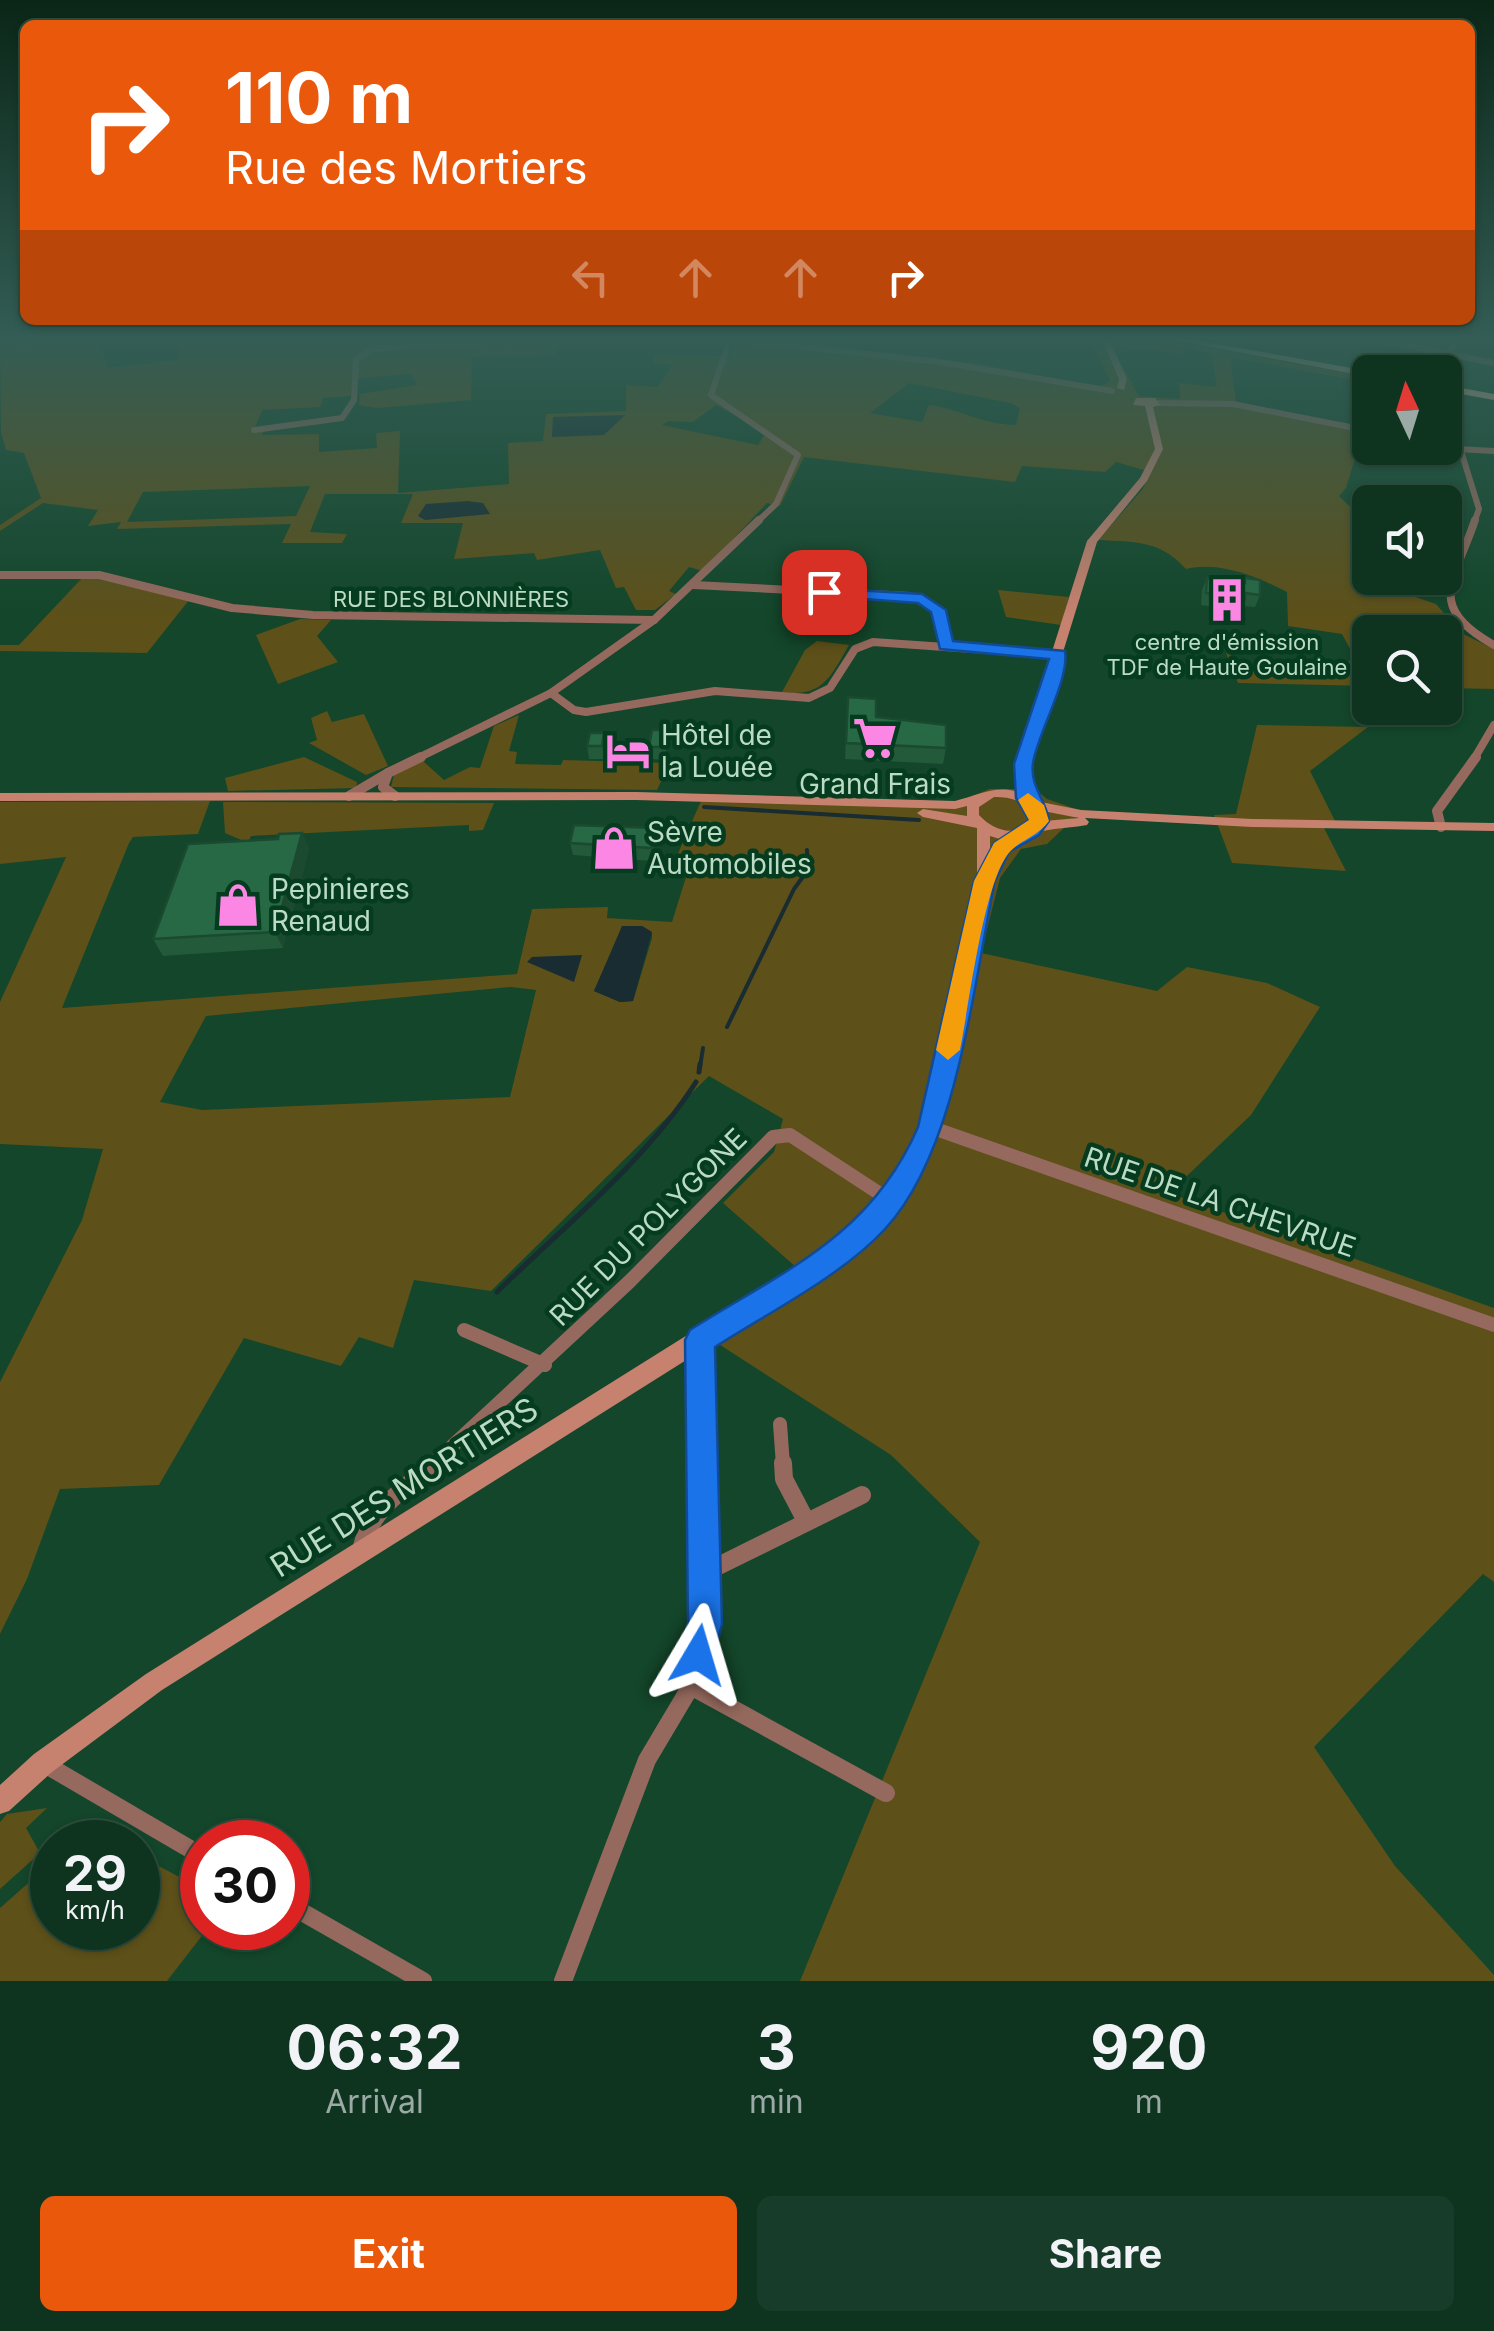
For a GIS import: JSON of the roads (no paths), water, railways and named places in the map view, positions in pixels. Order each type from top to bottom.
[{"type":"street","points":[[349,796],[388,772],[550,693],[654,620],[776,504],[798,462],[794,449],[767,431]]},
{"type":"street","points":[[0,797],[396,796],[955,804],[976,800],[1000,792],[1024,764],[1094,536],[1144,479],[1159,450],[1150,431]]},
{"type":"street","points":[[1462,451],[1494,451]]},
{"type":"street","points":[[1462,454],[1480,509],[1450,574],[1449,602],[1459,625],[1494,646]]},
{"type":"street","name":"RUE DES BLONNIÈRES","points":[[0,576],[99,575],[249,610],[404,620],[654,620]]},
{"type":"street","points":[[694,585],[910,596],[938,610],[946,645]]},
{"type":"street","points":[[550,693],[574,710],[586,712],[714,691],[809,698],[830,688],[860,645],[946,645],[1059,655]]},
{"type":"street","points":[[1440,828],[1435,815],[1460,786],[1494,725]]},
{"type":"street","points":[[1024,764],[1030,802],[1039,815],[1037,826]]},
{"type":"street","points":[[388,772],[383,788],[396,796]]},
{"type":"street","points":[[1000,792],[1080,814],[1252,824]]},
{"type":"street","points":[[976,800],[972,811],[980,825],[984,881]]},
{"type":"street","points":[[819,802],[980,825],[1018,836]]},
{"type":"street","points":[[984,881],[1001,848],[1037,826],[1061,821],[1494,827]]},
{"type":"street","name":"RUE DES MORTIERS","points":[[0,1802],[43,1763],[154,1682],[854,1241],[891,1201],[912,1169],[930,1127],[984,881]]},
{"type":"street","name":"RUE DE LA CHEVRUE","points":[[930,1127],[1494,1325]]},
{"type":"street","name":"RUE DU POLYGONE","points":[[361,1552],[362,1538],[378,1512],[545,1365],[780,1132],[891,1201]]},
{"type":"street","name":"RUE DU POLYGONE","points":[[464,1330],[545,1365]]},
{"type":"street","points":[[563,1981],[647,1760],[691,1686],[705,1624],[700,1340]]},
{"type":"street","points":[[780,1424],[784,1479],[806,1520]]},
{"type":"street","points":[[704,1573],[862,1496]]},
{"type":"street","points":[[691,1686],[886,1793]]},
{"type":"street","points":[[43,1763],[180,1843]]},
{"type":"street","points":[[310,1917],[422,1981]]},
{"type":"water","points":[[552,431],[608,431],[604,435],[552,437]]},
{"type":"water","points":[[483,503],[490,514],[425,520],[418,516],[426,504]]},
{"type":"water","points":[[622,926],[642,926],[652,932],[633,1001],[620,1002],[594,991]]},
{"type":"water","points":[[582,955],[574,982],[527,962],[532,957]]},
{"type":"waterway","points":[[704,807],[919,820]]},
{"type":"waterway","points":[[727,1027],[794,889],[808,870],[807,850]]},
{"type":"waterway","points":[[700,1067],[703,1048]]},
{"type":"waterway","points":[[699,1072],[700,1064]]},
{"type":"waterway","points":[[497,1292],[628,1166],[696,1082]]},
{"type":"place","name":"centre d'émission TDF de Haute Goulaine","points":[[1227,600]]},
{"type":"place","name":"Grand Frais","points":[[875,738]]},
{"type":"place","name":"Hôtel de la Louée","points":[[628,751]]},
{"type":"place","name":"Sèvre Automobiles","points":[[614,848]]},
{"type":"place","name":"Pepinieres Renaud","points":[[238,905]]}]
